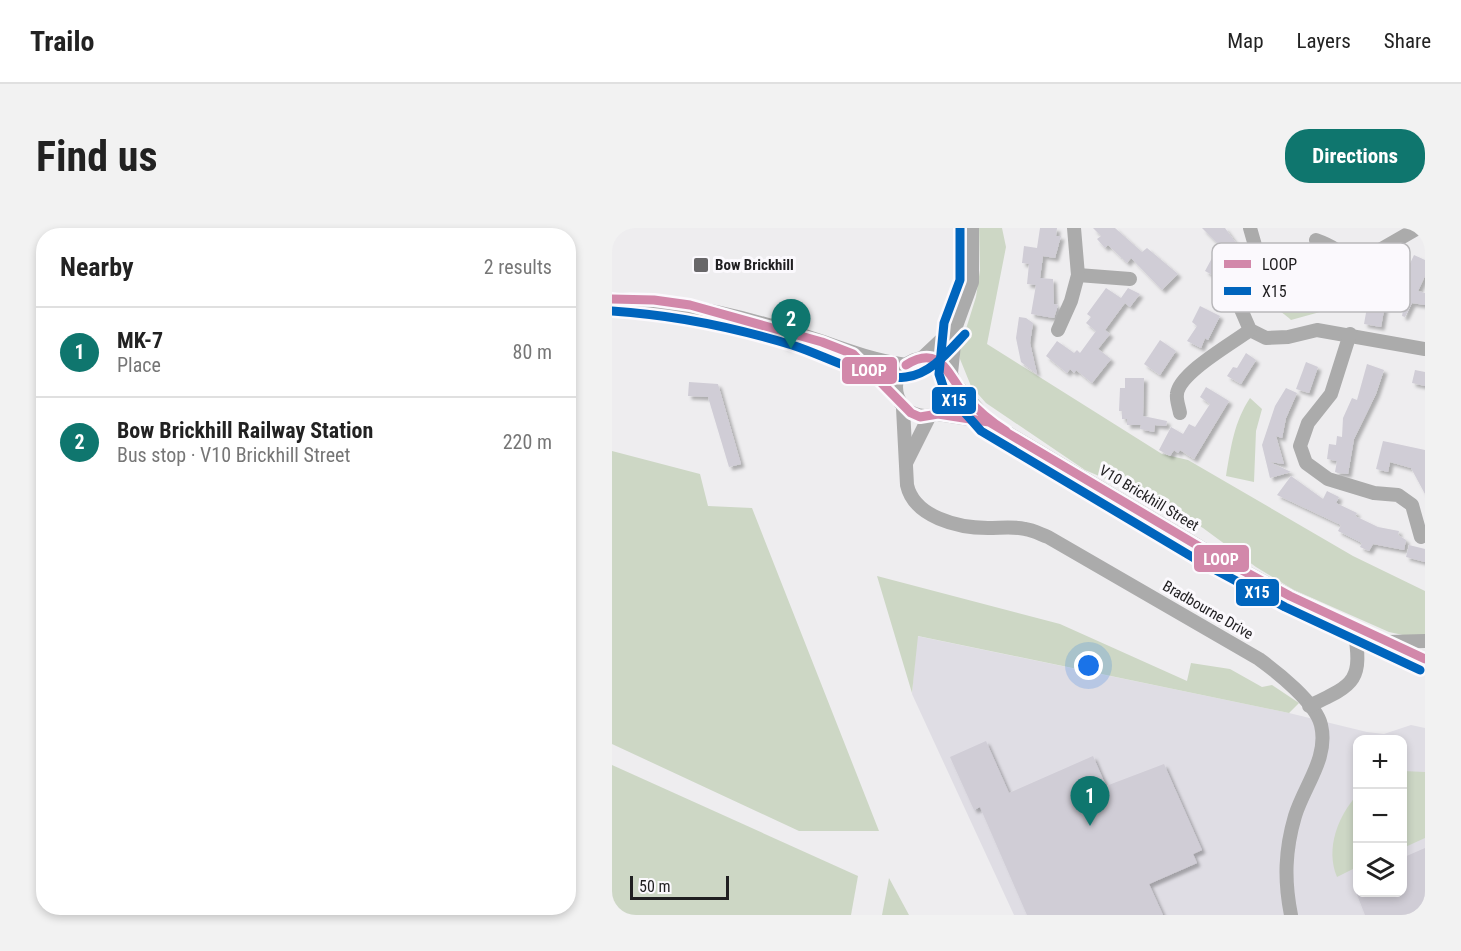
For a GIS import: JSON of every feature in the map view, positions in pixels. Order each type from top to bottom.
[{"type":"street","points":[[906,463],[934,416],[952,401],[956,326],[972,282],[972,228]]},
{"type":"street","points":[[1058,330],[1071,301],[1078,275],[1074,228]]},
{"type":"street","points":[[1250,228],[1254,243]]},
{"type":"street","points":[[1392,243],[1418,228]]},
{"type":"street","points":[[1316,240],[1325,243]]},
{"type":"street","points":[[1078,275],[1130,279]]},
{"type":"street","points":[[612,299],[654,300],[690,305],[822,342],[853,354],[906,365]]},
{"type":"street","points":[[1242,312],[1250,330],[1266,338],[1288,337],[1317,330],[1425,349]]},
{"type":"street","points":[[901,404],[896,381],[906,365],[922,358],[956,326]]},
{"type":"street","points":[[1180,413],[1176,394],[1180,384],[1200,365],[1250,330]]},
{"type":"street","points":[[1350,334],[1330,394],[1308,423],[1300,446],[1306,463],[1328,479],[1374,494],[1398,495],[1412,505],[1421,537]]},
{"type":"street","points":[[853,354],[901,404],[920,417],[934,416]]},
{"type":"street","points":[[922,358],[939,361],[953,377]]},
{"type":"street","name":"V10 Brickhill Street","points":[[953,377],[989,422],[1205,550],[1384,642],[1425,658]]},
{"type":"street","name":"Bradbourne Drive","points":[[901,404],[909,496],[921,510],[973,527],[1027,529],[1048,537],[1259,659],[1286,678],[1309,706],[1321,723],[1322,752],[1296,814],[1287,850],[1285,886],[1291,915]]},
{"type":"street","name":"V10 Brickhill Street","points":[[934,416],[989,422]]},
{"type":"street","points":[[1309,706],[1342,691],[1353,680],[1358,669],[1359,656],[1354,627]]},
{"type":"street","points":[[1384,642],[1425,641]]},
{"type":"shaded area","points":[[917,636],[1289,713],[1367,732],[1384,734],[1411,725],[1425,728],[1425,915],[1014,915],[912,694]]},
{"type":"green space","points":[[979,228],[1002,228],[1006,247],[987,344],[1162,454],[1188,460],[1353,556],[1425,591],[1425,637],[1389,632],[1294,590],[1256,567],[1203,528],[1153,499],[1085,470],[986,403],[971,386],[960,359],[960,348],[976,297],[980,270]]},
{"type":"green space","points":[[1282,312],[1320,312],[1291,320]]},
{"type":"green space","points":[[1250,398],[1262,409],[1256,431],[1254,482],[1226,476],[1237,426]]},
{"type":"green space","points":[[612,451],[700,474],[708,506],[752,508],[879,831],[799,831],[612,744]]},
{"type":"green space","points":[[877,576],[1060,624],[1187,681],[1191,663],[1230,669],[1262,687],[1272,685],[1299,703],[1289,713],[918,636],[912,693]]},
{"type":"green space","points":[[612,765],[858,876],[851,915],[612,915]]},
{"type":"green space","points":[[1407,771],[1425,772],[1425,838],[1407,846]]},
{"type":"green space","points":[[1353,800],[1353,869],[1337,877],[1332,855],[1333,844],[1339,823]]},
{"type":"green space","points":[[889,878],[909,915],[882,915]]},
{"type":"building","points":[[1040,228],[1057,228],[1056,236],[1061,236],[1055,258],[1043,256],[1040,278],[1053,279],[1054,304],[1058,305],[1054,318],[1031,314],[1036,285],[1027,284],[1029,264],[1022,263],[1024,246],[1037,248]]},
{"type":"building","points":[[1093,228],[1115,228],[1142,252],[1147,248],[1178,274],[1162,290],[1131,258],[1127,263],[1108,245],[1105,248],[1097,239],[1101,236]]},
{"type":"building","points":[[1202,228],[1225,228],[1236,243],[1217,243]]},
{"type":"building","points":[[1414,255],[1425,260],[1425,276],[1418,291],[1425,293],[1425,305],[1412,303],[1410,307],[1410,264]]},
{"type":"building","points":[[1212,258],[1212,275],[1205,271]]},
{"type":"building","points":[[1106,288],[1121,298],[1128,288],[1140,294],[1130,307],[1125,303],[1105,330],[1110,334],[1098,349],[1111,359],[1092,383],[1076,370],[1074,373],[1070,369],[1067,373],[1046,356],[1057,341],[1074,353],[1077,350],[1080,353],[1096,331],[1086,323],[1091,317],[1087,314]]},
{"type":"building","points":[[1200,306],[1220,316],[1208,340],[1205,338],[1201,348],[1187,341],[1197,326],[1192,322]]},
{"type":"building","points":[[1366,312],[1384,312],[1381,327],[1364,324]]},
{"type":"building","points":[[1019,317],[1026,318],[1033,323],[1030,343],[1037,374],[1021,362],[1016,338]]},
{"type":"building","points":[[1160,340],[1176,351],[1160,375],[1144,364]]},
{"type":"building","points":[[1246,353],[1256,360],[1241,384],[1227,376],[1233,367],[1237,368]]},
{"type":"building","points":[[1306,362],[1318,367],[1309,393],[1296,389]]},
{"type":"building","points":[[1367,364],[1384,370],[1376,394],[1354,439],[1348,474],[1338,473],[1335,472],[1337,461],[1327,459],[1329,444],[1336,445],[1337,436],[1342,437],[1343,418],[1352,398],[1357,400]]},
{"type":"building","points":[[1415,370],[1425,372],[1425,386],[1412,383]]},
{"type":"building","points":[[1125,378],[1144,378],[1143,416],[1167,421],[1166,426],[1155,425],[1154,432],[1140,429],[1141,425],[1127,425],[1127,419],[1122,419],[1122,411],[1119,411],[1120,388],[1125,388]]},
{"type":"building","points":[[689,382],[718,384],[741,464],[729,467],[708,397],[688,396]]},
{"type":"building","points":[[1206,387],[1229,401],[1194,459],[1180,450],[1178,453],[1174,450],[1170,456],[1159,450],[1171,427],[1183,434],[1189,424],[1195,427],[1210,404],[1200,397]]},
{"type":"building","points":[[1286,388],[1297,393],[1286,418],[1282,438],[1276,436],[1284,464],[1270,462],[1291,472],[1270,478],[1262,445],[1275,406]]},
{"type":"building","points":[[1383,441],[1425,450],[1425,494],[1411,468],[1390,462],[1388,472],[1376,469]]},
{"type":"building","points":[[1291,476],[1323,499],[1327,491],[1339,497],[1336,503],[1357,513],[1355,516],[1378,527],[1399,531],[1398,535],[1406,540],[1404,550],[1373,544],[1369,551],[1360,547],[1362,543],[1338,531],[1341,525],[1277,495]]},
{"type":"building","points":[[1409,545],[1425,549],[1425,562],[1406,557]]},
{"type":"building","points":[[986,741],[1009,793],[1093,756],[1106,786],[1164,764],[1202,850],[1193,854],[1197,863],[1149,884],[1163,915],[1027,915],[980,807],[974,810],[950,757]]},
{"type":"building","points":[[1425,848],[1425,915],[1365,915],[1358,897],[1407,897],[1407,856]]},
{"type":"transit line","name":"X15","points":[[960,228],[960,280],[944,323],[939,374],[944,389],[981,431],[1199,561],[1285,607],[1420,670]]},
{"type":"transit line","name":"LOOP","points":[[612,299],[654,300],[690,305],[822,342],[853,354],[911,413],[920,417],[938,414],[989,422],[1205,550],[1290,596],[1425,659]]},
{"type":"transit line","name":"X15","points":[[612,311],[681,319],[748,333],[792,345],[863,372],[892,378],[915,375],[931,367],[965,334]]},
{"type":"transit line","name":"LOOP","points":[[906,365],[918,359],[936,360],[975,407],[1006,431]]},
{"type":"place","name":"Bow Brickhill","points":[[701,265]]},
{"type":"place","name":"Bow Brickhill Railway Station","points":[[791,349]]},
{"type":"place","name":"MK-7","points":[[1090,826]]}]
